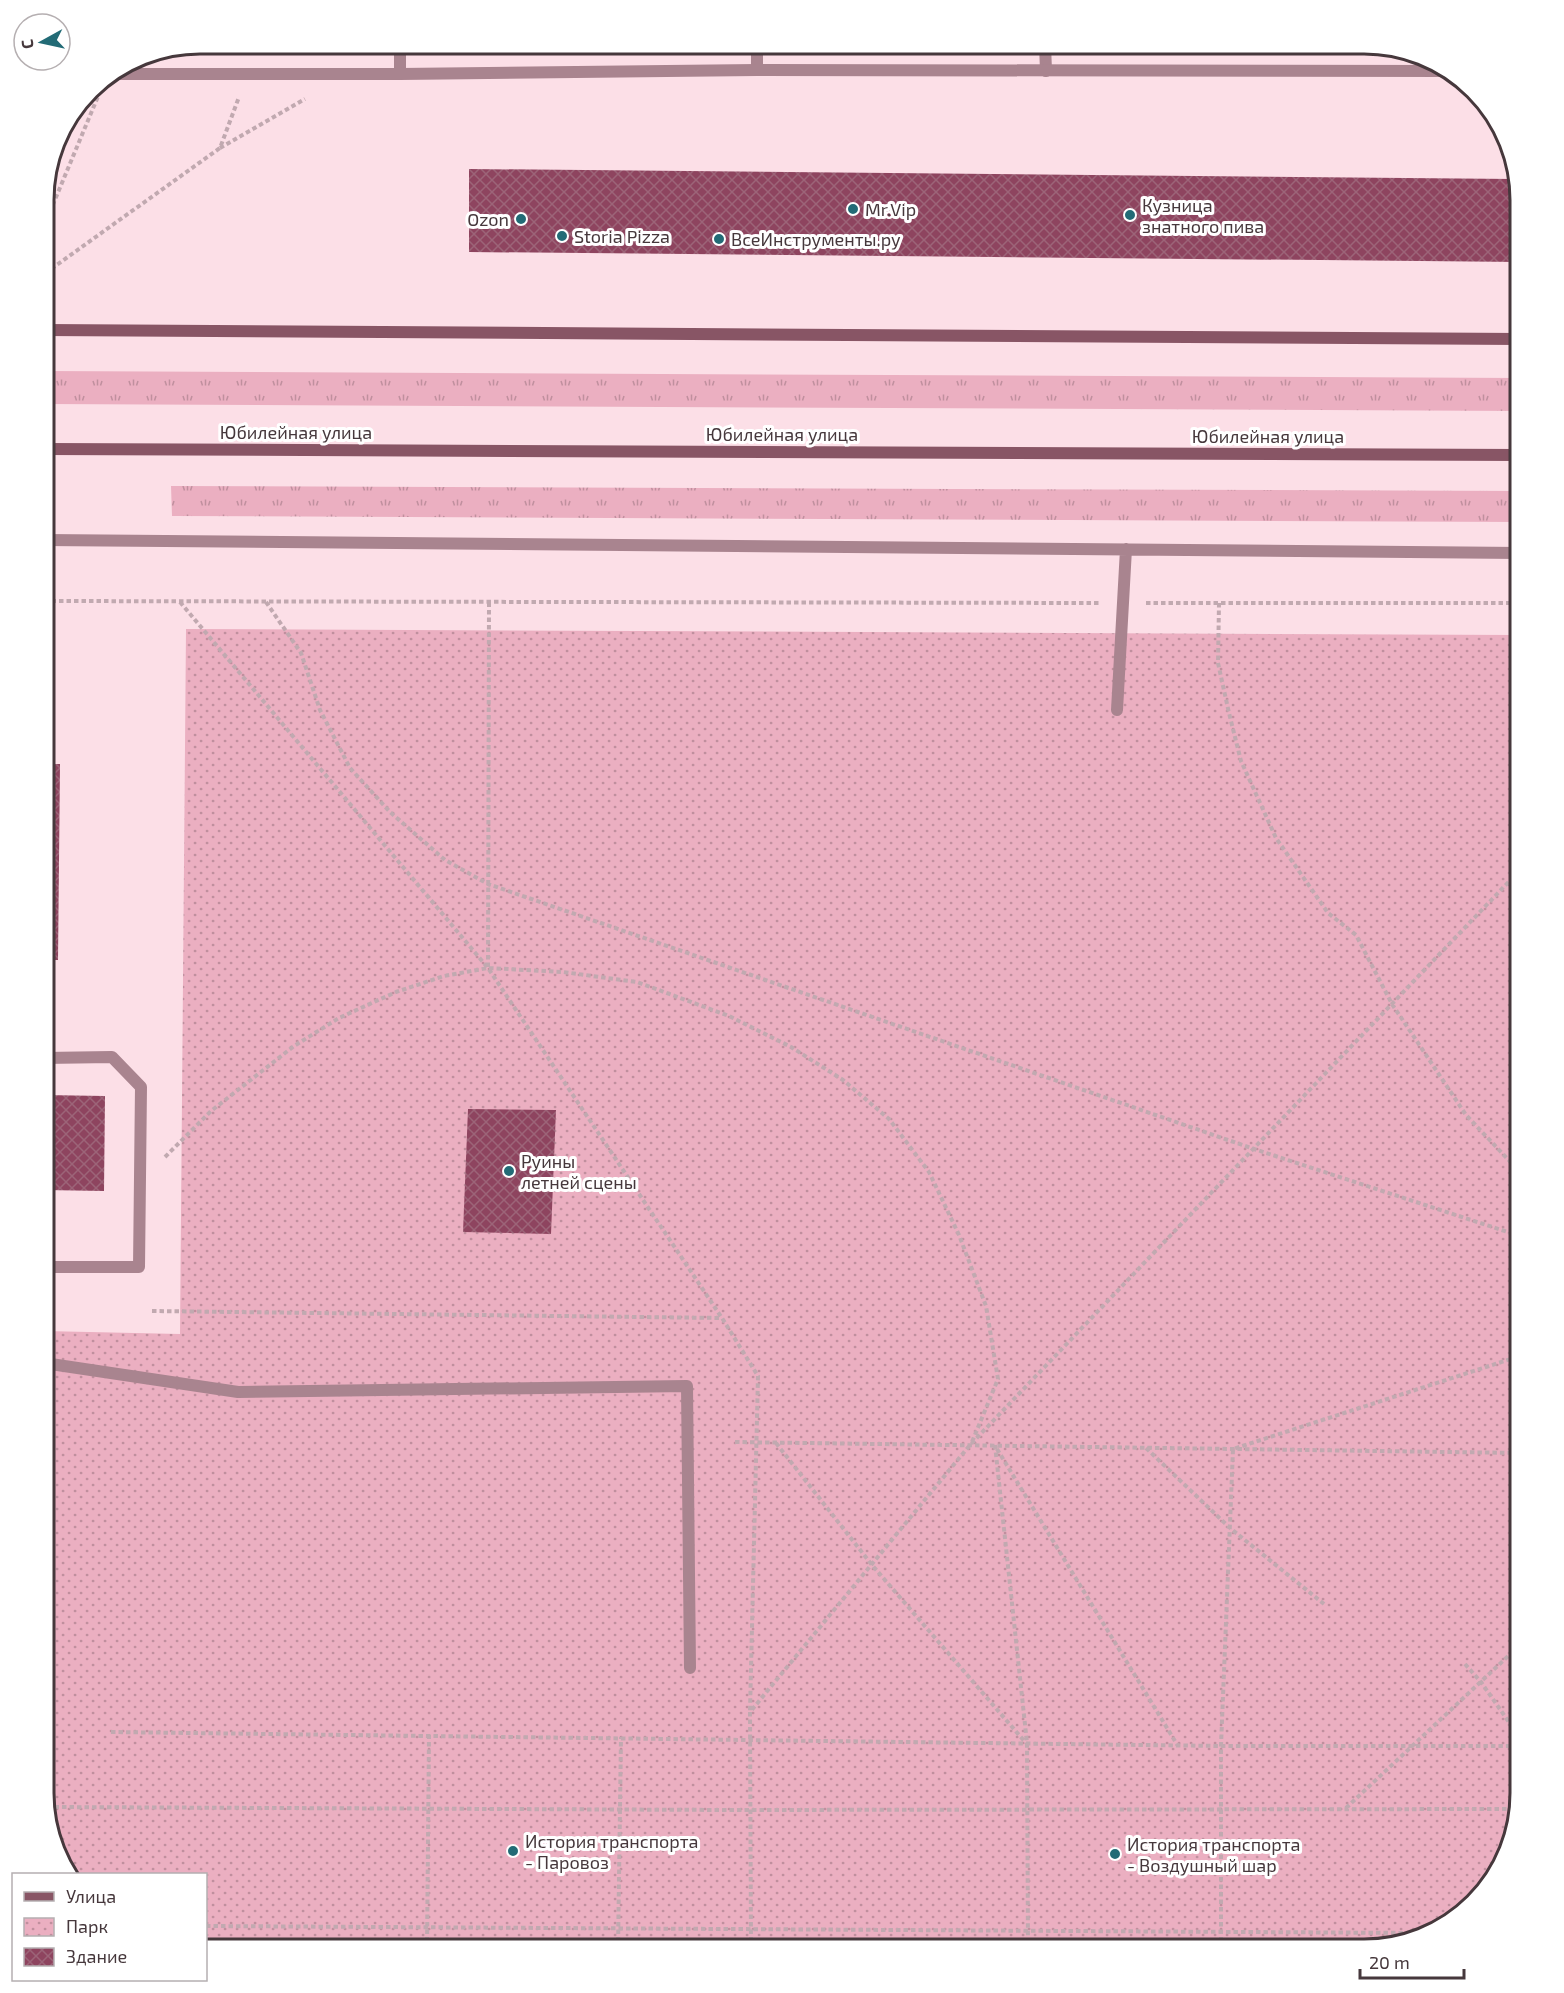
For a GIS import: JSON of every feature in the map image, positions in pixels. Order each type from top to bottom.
[{"type":"main road","points":[[54,330],[1510,339]]},
{"type":"main road","name":"Юбилейная улица","points":[[54,449],[1510,455]]},
{"type":"street","points":[[400,54],[400,74]]},
{"type":"street","points":[[756,54],[757,70]]},
{"type":"street","points":[[1045,54],[1046,70]]},
{"type":"street","points":[[127,74],[757,70],[1431,71]]},
{"type":"street","points":[[54,540],[1510,553]]},
{"type":"street","points":[[1118,710],[1126,549]]},
{"type":"street","points":[[54,1058],[112,1057],[141,1087],[139,1267],[54,1267]]},
{"type":"street","points":[[54,1364],[238,1392],[687,1386],[690,1668]]},
{"type":"path","points":[[220,148],[247,74]]},
{"type":"path","points":[[54,202],[98,96]]},
{"type":"path","points":[[54,267],[220,148],[309,97]]},
{"type":"path","points":[[54,601],[1510,603]]},
{"type":"path","points":[[180,602],[488,968],[722,1318],[758,1376],[750,1712],[750,1939]]},
{"type":"path","points":[[266,602],[301,653],[320,710],[351,768],[390,812],[445,860],[488,884],[1254,1149],[1510,1232]]},
{"type":"path","points":[[488,968],[489,602]]},
{"type":"path","points":[[1219,603],[1218,663],[1241,761],[1275,838],[1328,913],[1356,935],[1392,1004],[1466,1115],[1510,1161]]},
{"type":"path","points":[[750,1712],[970,1445],[1510,881]]},
{"type":"path","points":[[140,1180],[212,1111],[294,1046],[339,1018],[396,992],[444,976],[488,968],[563,972],[637,982],[718,1012],[791,1047],[835,1074],[888,1119],[929,1172],[959,1235],[986,1306],[998,1379],[970,1445]]},
{"type":"path","points":[[152,1311],[722,1318]]},
{"type":"path","points":[[1233,1449],[1510,1360]]},
{"type":"path","points":[[735,1442],[1510,1453]]},
{"type":"path","points":[[776,1443],[872,1564],[1027,1743]]},
{"type":"path","points":[[995,1445],[1027,1743],[1028,1939]]},
{"type":"path","points":[[995,1445],[1178,1746]]},
{"type":"path","points":[[1146,1448],[1230,1528],[1324,1604]]},
{"type":"path","points":[[1221,1939],[1221,1746],[1233,1449]]},
{"type":"path","points":[[1346,1809],[1510,1655]]},
{"type":"path","points":[[1465,1664],[1510,1723]]},
{"type":"path","points":[[111,1732],[1178,1746],[1510,1746]]},
{"type":"path","points":[[427,1939],[429,1735]]},
{"type":"path","points":[[618,1939],[621,1737]]},
{"type":"path","points":[[55,1807],[1509,1809]]},
{"type":"path","points":[[207,1926],[1401,1934]]},
{"type":"green space","points":[[54,371],[1510,378],[1510,411],[54,404]]},
{"type":"green space","points":[[171,486],[1510,491],[1510,522],[172,516]]},
{"type":"green space","points":[[186,629],[1510,635],[1509,1812],[1502,1840],[1485,1874],[1460,1903],[1429,1924],[1393,1936],[1374,1939],[207,1939],[207,1873],[78,1873],[69,1858],[59,1831],[54,1793],[54,1331],[180,1334]]},
{"type":"building","points":[[469,169],[1509,179],[1509,181],[1510,262],[469,252]]},
{"type":"building","points":[[54,764],[60,764],[58,960],[54,960]]},
{"type":"building","points":[[54,1095],[105,1096],[104,1191],[54,1190]]},
{"type":"building","name":"Руины летней сцены","points":[[468,1109],[556,1110],[551,1234],[463,1232]]},
{"type":"place","name":"Mr.Vip","points":[[853,209]]},
{"type":"place","name":"Кузница знатного пива","points":[[1130,215]]},
{"type":"place","name":"Ozon","points":[[521,219]]},
{"type":"place","name":"Storia Pizza","points":[[562,236]]},
{"type":"place","name":"ВсеИнструменты.ру","points":[[719,239]]},
{"type":"place","name":"Руины летней сцены","points":[[509,1171]]},
{"type":"place","name":"История транспорта - Паровоз","points":[[513,1851]]},
{"type":"place","name":"История транспорта - Воздушный шар","points":[[1115,1854]]}]
